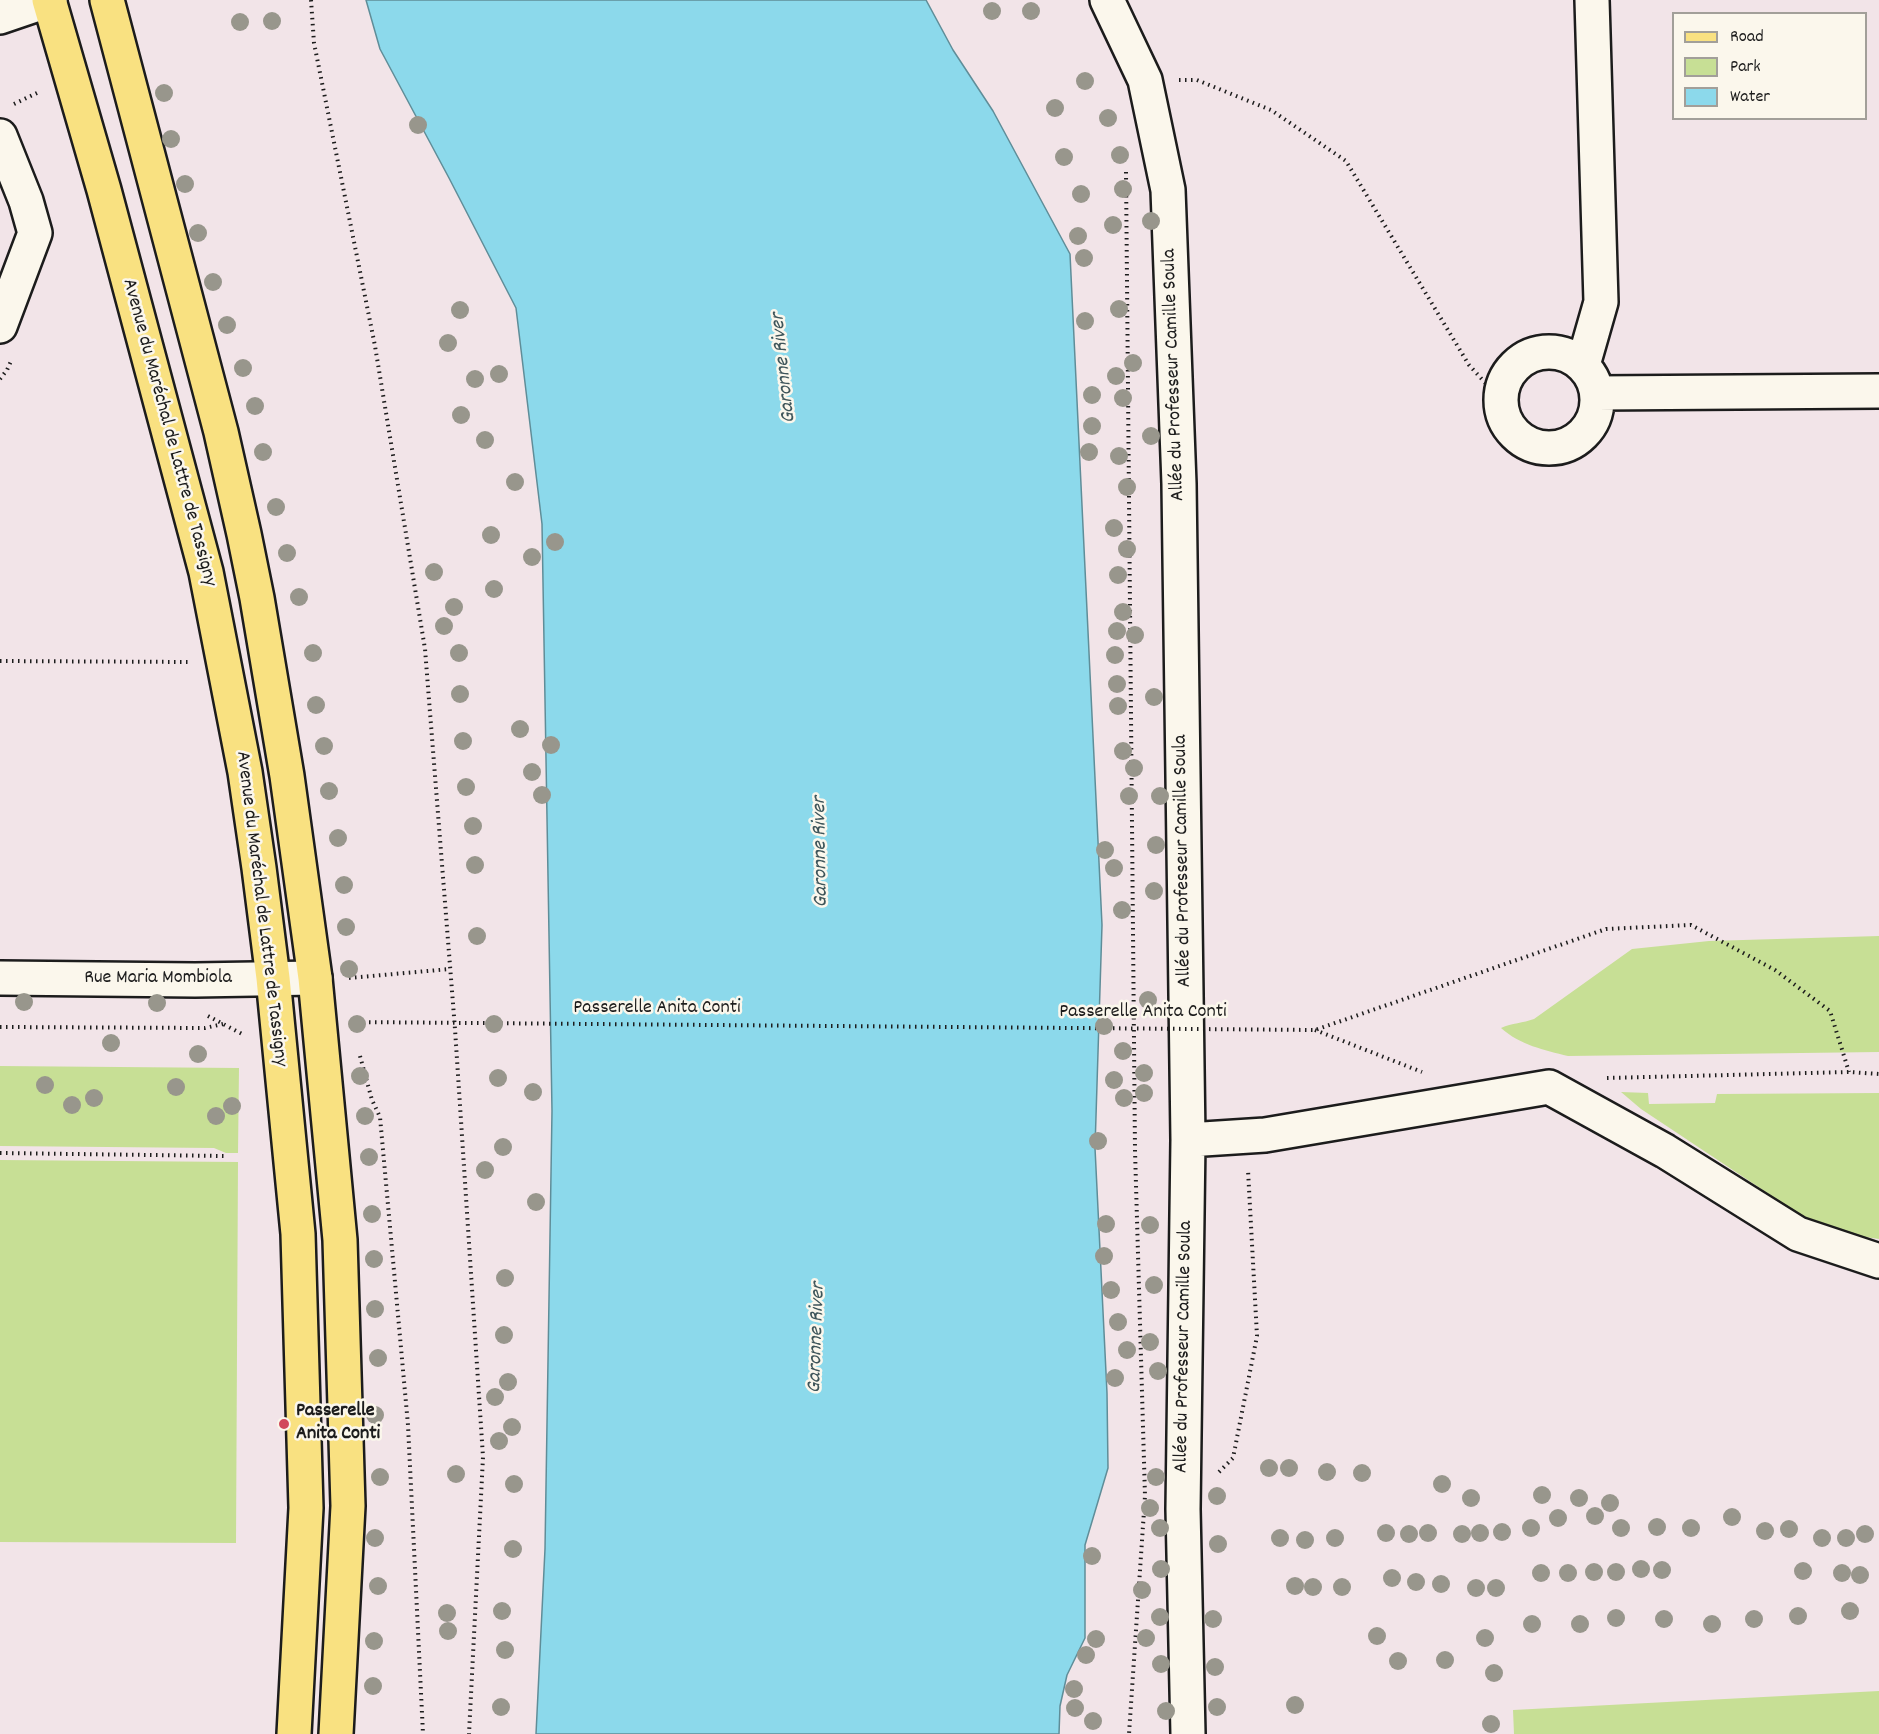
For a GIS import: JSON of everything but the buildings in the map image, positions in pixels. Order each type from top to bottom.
[{"type":"main road","name":"Avenue du Maréchal de Lattre de Tassigny","points":[[49,0],[104,190],[206,572],[245,772],[273,978],[298,1233],[306,1508],[294,1734]]},
{"type":"main road","points":[[107,0],[221,432],[244,534],[287,776],[315,978],[340,1240],[348,1506],[336,1734]]},
{"type":"street","points":[[0,17],[49,0]]},
{"type":"street","points":[[1592,0],[1601,302],[1590,379],[1597,407],[1592,423],[1584,434],[1571,443],[1552,449],[1535,447],[1516,436],[1505,422],[1500,399],[1508,374],[1520,361],[1536,354],[1553,352],[1569,356],[1590,379],[1879,391]]},
{"type":"street","name":"Allée du Professeur Camille Soula","points":[[1114,2],[1145,80],[1168,190],[1179,484],[1188,1140],[1183,1509],[1188,1734]]},
{"type":"street","points":[[0,136],[26,201],[35,233],[0,326]]},
{"type":"street","name":"Rue Maria Mombiola","points":[[0,978],[195,980],[315,978]]},
{"type":"street","points":[[1188,1140],[1276,1133],[1549,1087],[1665,1151],[1798,1234],[1879,1261]]},
{"type":"path","points":[[311,0],[314,43],[375,346],[425,649],[450,969],[483,1457],[469,1734]]},
{"type":"path","points":[[1145,80],[1197,80],[1271,110],[1346,161],[1469,365],[1500,399]]},
{"type":"path","points":[[10,106],[41,91]]},
{"type":"path","points":[[1126,162],[1135,1150],[1145,1496],[1129,1734]]},
{"type":"path","points":[[0,661],[194,662]]},
{"type":"path","name":"Passerelle Anita Conti","points":[[354,1033],[351,1022],[1315,1030],[1606,929],[1691,925],[1775,970],[1830,1011],[1849,1072]]},
{"type":"path","points":[[348,978],[450,969]]},
{"type":"path","points":[[0,1027],[205,1029],[224,1023]]},
{"type":"path","points":[[1315,1030],[1425,1074]]},
{"type":"path","points":[[360,1055],[372,1100],[380,1117],[408,1425],[423,1734]]},
{"type":"path","points":[[1602,1078],[1849,1072],[1879,1074]]},
{"type":"path","points":[[1183,1509],[1233,1458],[1257,1336],[1246,1136]]},
{"type":"path","points":[[0,1154],[225,1156]]},
{"type":"green space","points":[[1879,936],[1879,1052],[1568,1056],[1524,1043],[1501,1028],[1534,1019],[1632,949],[1709,941]]},
{"type":"green space","points":[[0,1066],[239,1068],[238,1153],[226,1153],[214,1148],[0,1146]]},
{"type":"green space","points":[[1621,1092],[1648,1093],[1649,1104],[1715,1103],[1717,1094],[1879,1093],[1879,1239],[1837,1233],[1802,1216],[1641,1109]]},
{"type":"green space","points":[[0,1160],[238,1162],[236,1543],[0,1542]]},
{"type":"green space","points":[[1879,1691],[1879,1734],[1514,1734],[1513,1710]]},
{"type":"water","name":"Garonne River","points":[[366,0],[926,0],[953,50],[993,111],[1070,254],[1102,925],[1095,1148],[1107,1393],[1108,1468],[1085,1545],[1085,1638],[1067,1675],[1060,1706],[1059,1734],[536,1734],[545,1549],[552,1111],[542,524],[516,308],[380,49]]},
{"type":"place","name":"Passerelle Anita Conti","points":[[284,1424]]}]
